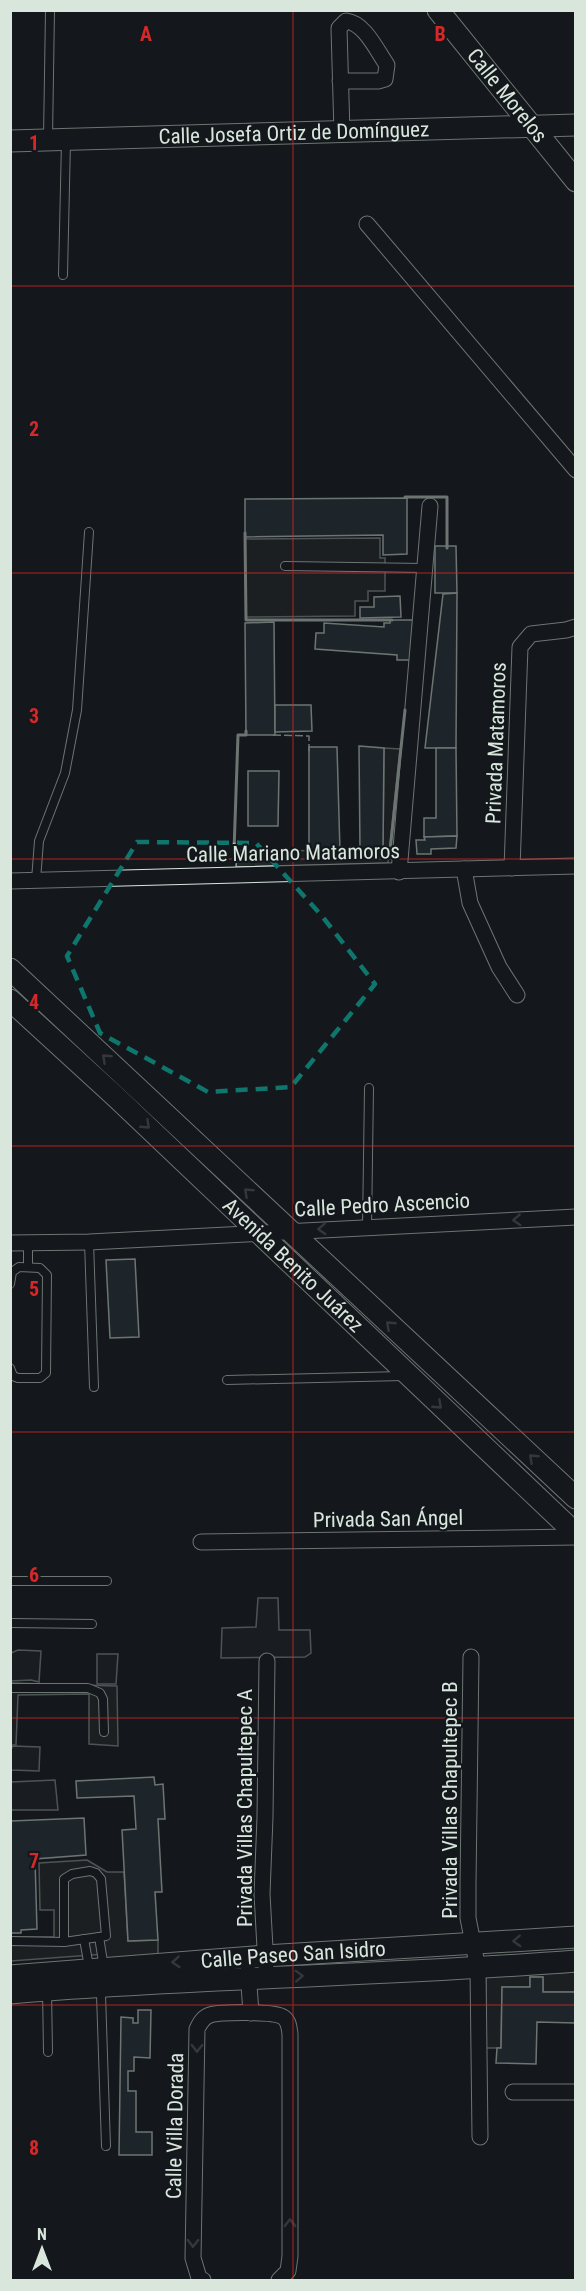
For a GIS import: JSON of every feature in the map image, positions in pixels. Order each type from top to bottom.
[{"type":"main road","name":"Calle Morelos","points":[[438,10],[576,182]]},
{"type":"main road","name":"Calle Josefa Ortiz de Domínguez","points":[[10,141],[576,125]]},
{"type":"main road","name":"Avenida Benito Juárez","points":[[10,969],[576,1498]]},
{"type":"main road","name":"Avenida Benito Juárez","points":[[10,1000],[260,1233],[576,1536]]},
{"type":"main road","name":"Calle Paseo San Isidro","points":[[10,1993],[47,1990],[99,1980],[257,1967],[373,1950],[576,1937]]},
{"type":"main road","points":[[373,1950],[373,1973]]},
{"type":"main road","name":"Calle Paseo San Isidro","points":[[257,1967],[373,1973],[478,1969],[576,1961]]},
{"type":"main road","name":"Calle Paseo San Isidro","points":[[10,1976],[99,1980]]},
{"type":"street","points":[[340,81],[342,133]]},
{"type":"street","points":[[367,224],[576,470]]},
{"type":"street","points":[[399,872],[430,506]]},
{"type":"street","name":"Privada Matamoros","points":[[512,868],[520,646],[531,633],[576,627]]},
{"type":"street","name":"Calle Mariano Matamoros","points":[[10,881],[576,866]]},
{"type":"street","points":[[464,869],[470,903],[499,967],[517,995]]},
{"type":"street","name":"Calle Pedro Ascencio","points":[[10,1243],[89,1242],[576,1217]]},
{"type":"street","name":"Privada San Ángel","points":[[201,1542],[576,1536]]},
{"type":"street","name":"Privada Villas Chapultepec B","points":[[471,1657],[468,1918],[478,1969],[480,2137]]},
{"type":"street","name":"Privada Villas Chapultepec A","points":[[257,1967],[265,1817],[267,1660]]},
{"type":"street","points":[[251,2013],[257,1967]]},
{"type":"street","name":"Calle Villa Dorada","points":[[203,2280],[199,2278],[193,2258],[197,2029],[202,2020],[209,2015],[251,2013],[277,2014],[285,2018],[290,2034],[290,2256],[288,2271],[279,2280]]},
{"type":"street","points":[[513,2092],[576,2092]]},
{"type":"lane","points":[[50,10],[63,275]]},
{"type":"lane","points":[[36,880],[39,841],[65,773],[76,710],[89,531]]},
{"type":"lane","points":[[285,566],[424,568]]},
{"type":"lane","points":[[367,1227],[369,1088]]},
{"type":"lane","points":[[28,1242],[28,1267]]},
{"type":"lane","points":[[89,1242],[94,1387]]},
{"type":"lane","points":[[10,1284],[10,1275],[15,1268],[44,1269],[47,1275],[47,1368],[45,1376],[29,1378],[13,1376],[10,1368]]},
{"type":"lane","points":[[227,1380],[407,1376]]},
{"type":"lane","points":[[10,1581],[107,1581]]},
{"type":"lane","points":[[10,1623],[92,1624]]},
{"type":"lane","points":[[10,1688],[88,1688],[96,1690],[103,1699],[104,1732]]},
{"type":"lane","points":[[10,1941],[64,1942],[106,1936],[101,1879],[96,1873],[90,1871],[72,1874],[64,1879],[64,1942]]},
{"type":"lane","points":[[99,1937],[106,2146]]},
{"type":"lane","points":[[84,1939],[99,1980]]},
{"type":"lane","points":[[47,1990],[48,2052]]},
{"type":"highlighted area","points":[[137,842],[256,843],[322,916],[375,984],[291,1087],[208,1092],[100,1033],[67,956]]},
{"type":"shaded area","points":[[380,538],[380,558],[385,558],[385,591],[368,591],[368,601],[355,601],[355,616],[246,617],[245,539]]},
{"type":"shaded area","points":[[384,748],[400,749],[388,863],[236,867],[237,851],[383,850]]},
{"type":"shaded area","points":[[258,1598],[278,1598],[279,1630],[310,1630],[311,1653],[305,1657],[221,1658],[222,1628],[256,1627]]},
{"type":"shaded area","points":[[18,1650],[41,1651],[39,1682],[11,1681],[11,1653]]},
{"type":"shaded area","points":[[97,1654],[118,1654],[116,1684],[97,1684]]},
{"type":"shaded area","points":[[11,1683],[117,1686],[118,1746],[89,1744],[89,1694],[18,1695],[16,1745],[11,1745]]},
{"type":"shaded area","points":[[13,1746],[40,1747],[39,1771],[11,1770]]},
{"type":"shaded area","points":[[55,1780],[58,1810],[11,1810],[11,1782]]},
{"type":"shaded area","points":[[87,1860],[107,1872],[124,1872],[128,1941],[158,1940],[158,1958],[107,1961],[105,1954],[11,1961],[11,1937],[54,1937],[54,1910],[40,1910],[39,1863]]},
{"type":"shaded area","points":[[575,1972],[575,1992],[543,1992],[543,1977],[530,1977],[530,1987],[502,1987],[501,2048],[484,2048],[486,1977]]},
{"type":"building","points":[[407,498],[407,554],[383,555],[383,535],[245,537],[245,499]]},
{"type":"building","points":[[435,546],[456,546],[457,593],[435,593]]},
{"type":"building","points":[[457,593],[456,748],[425,748],[443,594]]},
{"type":"building","points":[[400,596],[401,617],[360,618],[360,607],[374,607],[374,597]]},
{"type":"building","points":[[390,620],[413,620],[411,660],[397,660],[397,655],[315,649],[316,633],[324,633],[324,623],[384,627],[384,623],[390,623]]},
{"type":"building","points":[[274,622],[275,735],[246,735],[245,623]]},
{"type":"building","points":[[275,705],[311,705],[312,731],[275,732]]},
{"type":"building","points":[[359,746],[384,748],[383,851],[360,851]]},
{"type":"building","points":[[309,747],[337,747],[340,851],[309,851]]},
{"type":"building","points":[[436,748],[456,748],[457,836],[424,837],[424,818],[436,818]]},
{"type":"building","points":[[248,771],[279,771],[278,826],[248,826]]},
{"type":"building","points":[[457,836],[456,848],[431,849],[431,854],[417,854],[416,840],[425,840],[424,837]]},
{"type":"building","points":[[135,1259],[139,1337],[110,1338],[106,1260]]},
{"type":"building","points":[[154,1777],[155,1785],[163,1784],[165,1819],[158,1819],[162,1892],[155,1892],[158,1940],[128,1941],[122,1830],[136,1829],[134,1796],[77,1798],[76,1781]]},
{"type":"building","points":[[84,1818],[86,1855],[35,1859],[37,1929],[10,1933],[10,1819],[11,1821]]},
{"type":"building","points":[[530,1977],[543,1977],[543,1992],[576,1992],[576,2023],[537,2022],[536,2064],[496,2063],[497,2048],[501,2048],[502,1987],[530,1987]]},
{"type":"building","points":[[138,2010],[151,2010],[150,2058],[134,2057],[134,2071],[128,2071],[128,2091],[136,2091],[136,2132],[152,2132],[152,2155],[119,2155],[121,2017],[133,2018],[133,2023],[138,2023]]},
{"type":"fence","points":[[273,735],[309,736],[309,751]]},
{"type":"fence","points":[[234,851],[289,851]]},
{"type":"wall","points":[[405,497],[447,497],[447,548]]},
{"type":"wall","points":[[245,533],[246,620],[392,620]]},
{"type":"wall","points":[[390,851],[405,710]]},
{"type":"wall","points":[[234,851],[238,735],[246,735],[246,731]]}]
